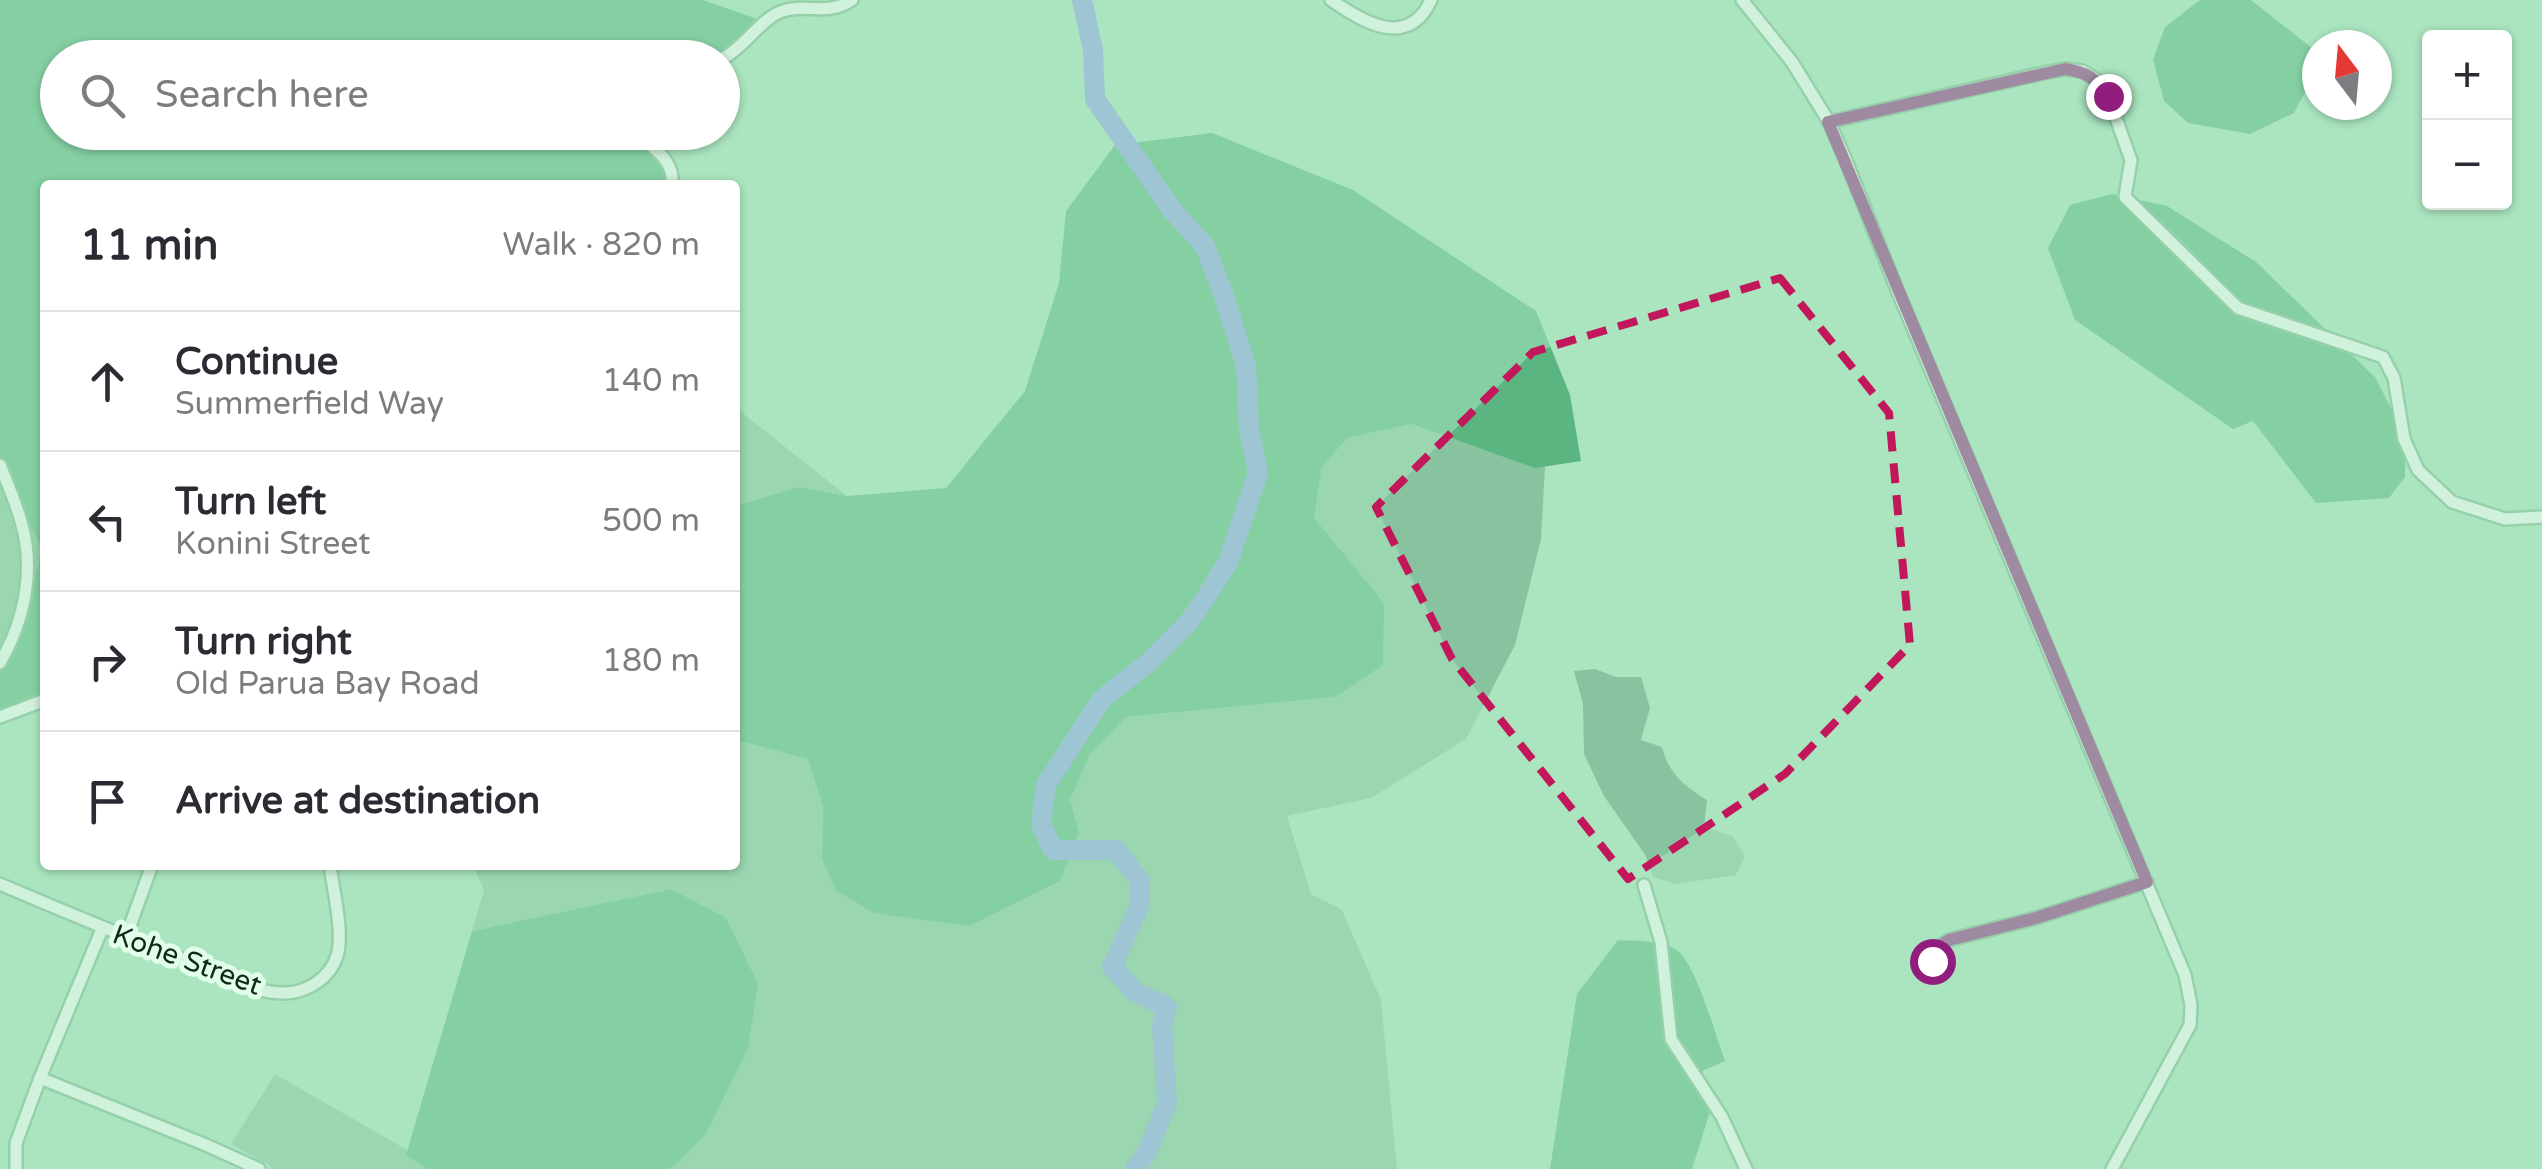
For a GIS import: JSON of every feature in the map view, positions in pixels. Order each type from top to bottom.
[{"type":"street","points":[[740,48],[778,13],[794,8],[829,10],[852,0]]},
{"type":"street","points":[[1331,0],[1362,20],[1398,28],[1419,19],[1431,0]]},
{"type":"street","points":[[1742,0],[1792,62],[1828,122],[2185,976],[2192,1014],[2190,1024],[2112,1169]]},
{"type":"street","points":[[1828,122],[2043,73],[2082,71],[2096,80],[2108,96],[2132,160],[2125,197],[2238,308],[2384,357],[2394,378],[2404,440],[2418,470],[2452,502],[2506,519],[2542,517]]},
{"type":"street","points":[[656,150],[667,160],[672,180]]},
{"type":"street","points":[[0,465],[22,525],[28,560],[18,624],[0,663]]},
{"type":"street","points":[[0,717],[40,702]]},
{"type":"street","points":[[126,937],[150,870]]},
{"type":"street","name":"Kohe Street","points":[[0,884],[253,988],[285,993],[312,986],[337,956],[338,924],[331,870]]},
{"type":"street","points":[[1929,969],[1940,946],[1949,940],[2036,918],[2147,882]]},
{"type":"street","points":[[1644,885],[1661,942],[1671,1039],[1722,1118],[1746,1169]]},
{"type":"street","points":[[16,1166],[16,1143],[102,928]]},
{"type":"street","points":[[40,1078],[260,1169]]},
{"type":"highlighted area","points":[[1780,278],[1889,413],[1910,645],[1785,774],[1628,879],[1452,659],[1376,507],[1533,352]]},
{"type":"green space","points":[[0,0],[703,0],[772,24],[740,46],[740,40],[40,40],[40,150],[654,150],[669,180],[40,180],[40,545],[0,462]]},
{"type":"green space","points":[[2200,0],[2251,0],[2302,40],[2302,98],[2294,113],[2250,134],[2188,123],[2164,101],[2153,59],[2165,27]]},
{"type":"green space","points":[[1212,133],[1353,190],[1536,311],[1570,395],[1581,461],[1535,468],[1411,424],[1347,438],[1322,467],[1314,518],[1384,603],[1383,665],[1335,697],[1126,717],[1090,754],[1070,800],[1079,832],[1060,881],[969,926],[874,913],[836,890],[822,859],[823,807],[808,759],[740,741],[740,505],[799,487],[847,496],[946,488],[1025,391],[1059,283],[1066,211],[1115,145]]},
{"type":"green space","points":[[2112,194],[2167,206],[2256,262],[2375,377],[2405,435],[2405,477],[2389,498],[2316,503],[2253,421],[2233,429],[2075,320],[2048,248],[2070,205]]},
{"type":"green space","points":[[740,411],[847,496],[799,487],[740,505]]},
{"type":"green space","points":[[1411,424],[1545,467],[1541,539],[1515,645],[1466,739],[1371,798],[1287,816],[1311,894],[1342,910],[1381,1000],[1397,1169],[667,1169],[676,1165],[671,889],[472,931],[484,890],[475,870],[740,870],[740,741],[808,759],[823,807],[822,859],[1079,832],[1069,800],[1090,754],[1126,717],[1335,697],[1384,603],[1314,519],[1322,467],[1347,438]]},
{"type":"green space","points":[[0,462],[40,545],[40,560],[0,674]]},
{"type":"green space","points":[[40,560],[40,699],[0,715],[0,674]]},
{"type":"green space","points":[[1595,669],[1616,677],[1641,677],[1650,708],[1641,740],[1662,747],[1679,778],[1707,800],[1704,826],[1733,837],[1745,856],[1736,875],[1675,884],[1653,877],[1646,856],[1604,796],[1584,754],[1583,704],[1574,671]]},
{"type":"green space","points":[[671,889],[726,918],[758,984],[748,1048],[707,1132],[676,1165],[667,1169],[427,1169],[406,1155],[472,931]]},
{"type":"green space","points":[[1618,940],[1659,943],[1679,952],[1699,987],[1725,1061],[1702,1071],[1714,1099],[1692,1169],[1550,1169],[1577,994]]},
{"type":"green space","points":[[275,1074],[423,1159],[512,1169],[272,1169],[231,1144]]},
{"type":"waterway","points":[[1082,0],[1093,50],[1095,99],[1172,210],[1205,246],[1224,296],[1246,366],[1249,429],[1258,473],[1228,562],[1206,597],[1189,622],[1149,662],[1102,699],[1046,785],[1041,824],[1053,850],[1116,850],[1140,881],[1139,907],[1112,967],[1134,991],[1167,1007],[1162,1025],[1167,1104],[1146,1154],[1135,1169]]},
{"type":"route","points":[[1932,961],[1940,946],[1949,940],[2036,918],[2147,882],[1828,122],[2065,69],[2082,71],[2096,80],[2108,96]]}]
